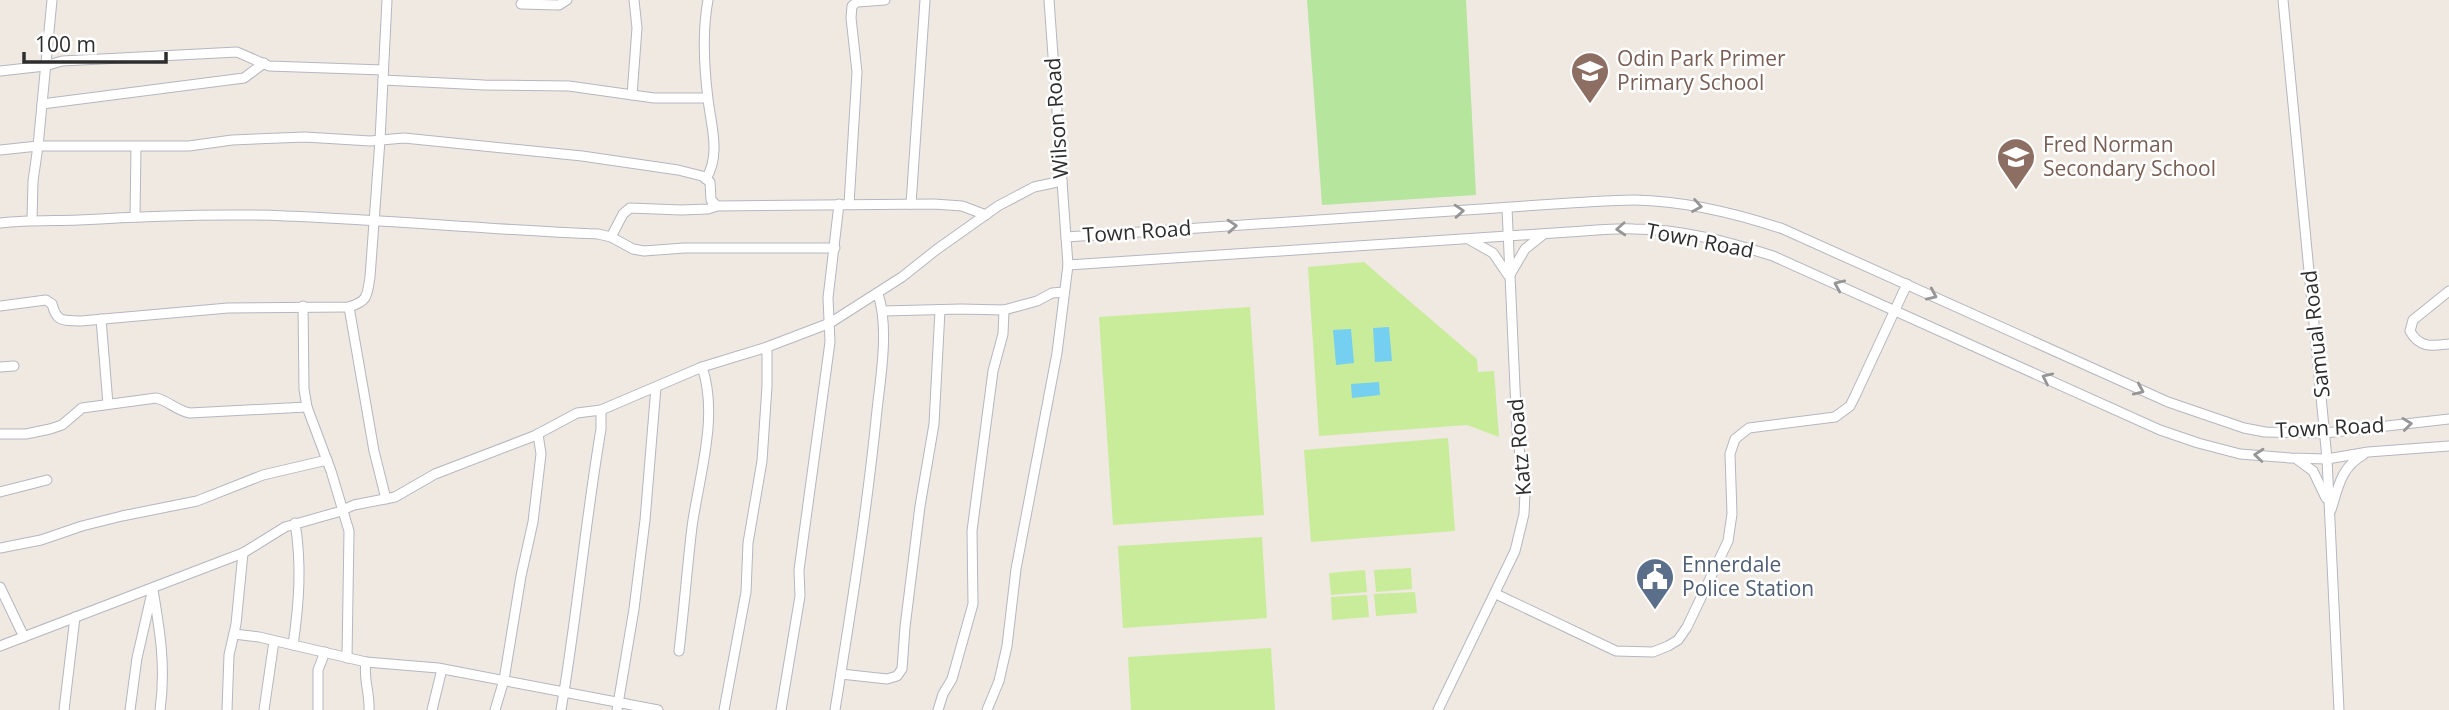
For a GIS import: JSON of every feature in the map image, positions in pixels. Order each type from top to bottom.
[{"type":"street","points":[[32,219],[33,181],[52,0]]},
{"type":"street","points":[[0,306],[46,300],[52,304],[55,316],[61,320],[228,308],[349,307],[362,303],[367,295],[374,222],[387,0]]},
{"type":"street","points":[[521,5],[559,5],[566,0]]},
{"type":"street","points":[[632,95],[637,28],[634,0]]},
{"type":"street","points":[[706,179],[713,169],[715,147],[704,44],[708,0]]},
{"type":"street","points":[[781,710],[800,596],[799,570],[830,342],[828,298],[844,204],[857,72],[852,6],[857,2],[885,0]]},
{"type":"street","points":[[911,204],[925,0]]},
{"type":"street","name":"Wilson Road","points":[[1049,0],[1066,237]]},
{"type":"street","name":"Samual Road","points":[[2283,0],[2328,459],[2339,710]]},
{"type":"street","points":[[0,71],[45,66],[62,61],[237,52],[270,66],[484,85],[569,86],[654,98],[708,98]]},
{"type":"street","points":[[42,104],[244,78],[264,63]]},
{"type":"street","points":[[0,150],[38,146],[189,146],[232,139],[292,137],[380,140],[404,138],[582,156],[678,170],[702,176],[710,182],[711,200],[717,206]]},
{"type":"street","points":[[135,217],[136,147]]},
{"type":"street","points":[[0,646],[243,553],[295,523],[354,505],[395,497],[435,474],[538,434],[577,413],[601,410],[702,367],[767,347],[830,323],[878,294],[986,215],[1034,187],[1062,181]]},
{"type":"street","name":"Town Road","points":[[2449,419],[2325,433],[2265,432],[2244,428],[2168,402],[1783,229],[1722,211],[1682,203],[1634,200],[1066,237],[1068,265],[1546,233],[1635,229],[1682,233],[1773,256],[2160,430],[2198,443],[2240,454],[2328,459],[2368,452],[2449,446]]},
{"type":"street","points":[[611,237],[623,214],[630,208],[681,210],[717,206],[911,204],[962,206],[986,215]]},
{"type":"street","name":"Katz Road","points":[[1438,710],[1515,551],[1525,503],[1524,471],[1517,432],[1507,208]]},
{"type":"street","points":[[0,223],[32,219],[55,221],[135,217],[286,216],[598,234],[644,251],[684,248],[835,248]]},
{"type":"street","points":[[1509,279],[1520,256],[1531,243],[1546,233]]},
{"type":"street","points":[[1466,239],[1493,253],[1506,270],[1509,279]]},
{"type":"street","points":[[987,710],[999,681],[1007,646],[1016,569],[1048,403],[1068,265]]},
{"type":"street","points":[[1496,594],[1616,651],[1653,652],[1678,640],[1698,606],[1728,541],[1732,514],[1730,454],[1735,439],[1749,428],[1826,419],[1843,412],[1856,396],[1907,284]]},
{"type":"street","points":[[884,311],[1004,310],[1037,301],[1052,293],[1064,292]]},
{"type":"street","points":[[2449,292],[2413,320],[2410,331],[2422,344],[2449,344]]},
{"type":"street","points":[[835,710],[869,492],[881,373],[884,311],[878,294]]},
{"type":"street","points":[[303,306],[307,407],[349,531],[347,658]]},
{"type":"street","points":[[349,307],[374,451],[386,499]]},
{"type":"street","points":[[841,674],[887,679],[897,676],[902,669],[920,506],[934,424],[940,310]]},
{"type":"street","points":[[938,710],[952,679],[973,604],[972,531],[993,371],[1003,334],[1004,310]]},
{"type":"street","points":[[101,319],[108,404]]},
{"type":"street","points":[[724,710],[746,592],[748,543],[762,461],[767,347]]},
{"type":"street","points":[[0,367],[14,366]]},
{"type":"street","points":[[679,652],[692,529],[710,409],[709,385],[702,367]]},
{"type":"street","points":[[618,706],[645,520],[656,387]]},
{"type":"street","points":[[0,434],[26,434],[50,429],[62,425],[82,408],[156,398],[164,400],[181,412],[190,413],[307,407]]},
{"type":"street","points":[[561,710],[591,484],[601,429],[601,410]]},
{"type":"street","points":[[495,710],[504,680],[533,522],[541,454],[538,434]]},
{"type":"street","points":[[2329,514],[2342,475],[2355,459],[2368,452]]},
{"type":"street","points":[[2290,458],[2301,461],[2313,471],[2328,503]]},
{"type":"street","points":[[0,548],[41,540],[122,516],[197,501],[263,475],[327,460]]},
{"type":"street","points":[[0,492],[47,480]]},
{"type":"street","points":[[293,645],[300,579],[295,523]]},
{"type":"street","points":[[227,710],[229,655],[243,553]]},
{"type":"street","points":[[0,587],[24,637]]},
{"type":"street","points":[[130,710],[136,658],[153,588]]},
{"type":"street","points":[[153,588],[163,652],[164,680],[160,710]]},
{"type":"street","points":[[64,710],[75,617]]},
{"type":"street","points":[[234,634],[274,640],[366,662],[442,669],[564,691],[618,706],[658,710]]},
{"type":"street","points":[[264,710],[274,640]]},
{"type":"street","points":[[318,710],[318,670],[325,652]]},
{"type":"street","points":[[366,662],[364,672],[369,710]]},
{"type":"street","points":[[432,710],[442,669]]},
{"type":"green space","points":[[1307,0],[1466,0],[1476,195],[1322,205]]},
{"type":"green space","points":[[1364,262],[1477,359],[1478,372],[1494,371],[1499,437],[1467,425],[1319,436],[1308,267]]},
{"type":"green space","points":[[1250,307],[1264,515],[1113,525],[1099,317]]},
{"type":"green space","points":[[1448,438],[1455,531],[1311,542],[1304,450]]},
{"type":"green space","points":[[1262,537],[1267,618],[1123,628],[1118,546]]},
{"type":"green space","points":[[1411,568],[1412,589],[1376,592],[1374,570]]},
{"type":"green space","points":[[1365,570],[1367,592],[1331,595],[1329,573]]},
{"type":"green space","points":[[1415,592],[1417,613],[1376,616],[1374,594]]},
{"type":"green space","points":[[1367,595],[1369,617],[1332,620],[1331,597]]},
{"type":"green space","points":[[1271,648],[1275,710],[1131,710],[1128,657]]},
{"type":"water","points":[[1389,327],[1392,361],[1375,362],[1373,328]]},
{"type":"water","points":[[1351,329],[1354,363],[1336,365],[1333,330]]},
{"type":"water","points":[[1379,382],[1380,395],[1352,398],[1351,384]]},
{"type":"place","name":"Odin Park Primer Primary School","points":[[1590,105]]},
{"type":"place","name":"Fred Norman Secondary School","points":[[2016,191]]},
{"type":"place","name":"Ennerdale Police Station","points":[[1655,611]]}]
